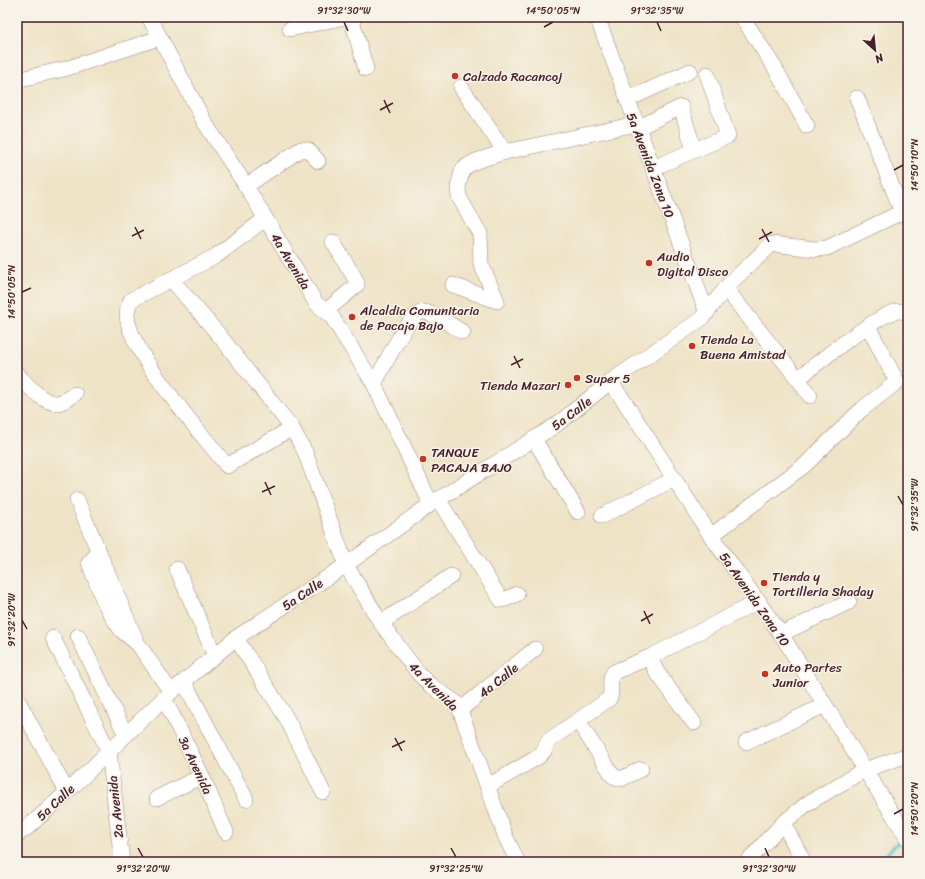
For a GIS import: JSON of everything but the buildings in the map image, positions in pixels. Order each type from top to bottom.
[{"type":"street","name":"4a Avenida","points":[[149,17],[205,123],[246,186],[316,302],[326,310],[343,332],[374,384],[435,501],[501,600],[506,600],[517,594]]},
{"type":"street","points":[[290,29],[345,17]]},
{"type":"street","points":[[351,17],[366,69]]},
{"type":"street","name":"5a Avenida Zona 10","points":[[597,17],[707,313]]},
{"type":"street","points":[[742,17],[775,68],[807,126]]},
{"type":"street","points":[[17,80],[68,68],[159,38]]},
{"type":"street","points":[[627,100],[690,71]]},
{"type":"street","points":[[653,168],[728,136],[707,74]]},
{"type":"street","points":[[461,87],[505,152]]},
{"type":"street","points":[[857,98],[905,210]]},
{"type":"street","points":[[453,285],[497,301],[480,264],[480,234],[461,202],[458,187],[462,171],[467,166],[505,152],[637,126],[681,107],[694,150]]},
{"type":"street","points":[[246,186],[301,149],[308,150],[318,161]]},
{"type":"street","name":"5a Calle","points":[[17,834],[28,827],[168,695],[236,638],[346,565],[435,501],[556,425],[610,382],[707,313],[726,289],[772,244],[815,249],[826,248],[905,210]]},
{"type":"street","points":[[265,219],[216,256],[132,300],[127,308],[126,315],[129,327],[148,364],[227,466],[292,428]]},
{"type":"street","points":[[326,310],[357,285],[356,280],[333,242]]},
{"type":"street","name":"4a Avenida","points":[[171,279],[219,335],[292,428],[305,452],[346,565],[381,623],[418,672],[430,685],[455,702],[460,710],[512,853],[518,862]]},
{"type":"street","points":[[726,289],[798,378],[810,396]]},
{"type":"street","points":[[374,384],[405,329],[417,314],[427,312],[463,332]]},
{"type":"street","points":[[798,378],[868,326],[893,312],[908,312]]},
{"type":"street","points":[[711,536],[806,464],[861,410],[897,382],[868,326]]},
{"type":"street","points":[[17,374],[35,392],[49,401],[58,402],[75,394]]},
{"type":"street","name":"5a Avenida Zona 10","points":[[610,382],[624,401],[711,536],[782,634],[864,770],[908,839]]},
{"type":"street","points":[[534,439],[578,512]]},
{"type":"street","points":[[602,516],[674,480]]},
{"type":"street","name":"3a Avenida","points":[[77,500],[99,552],[89,563],[104,602],[118,627],[138,644],[168,695],[226,832]]},
{"type":"street","points":[[177,569],[215,656]]},
{"type":"street","points":[[381,623],[451,576]]},
{"type":"street","points":[[488,786],[538,757],[544,751],[548,742],[609,699],[611,692],[610,679],[614,672],[650,657],[759,601]]},
{"type":"street","points":[[782,634],[849,602]]},
{"type":"street","points":[[78,636],[126,735]]},
{"type":"street","name":"2a Avenida","points":[[53,638],[109,752],[122,862]]},
{"type":"street","points":[[236,638],[287,719],[323,792]]},
{"type":"street","name":"4a Calle","points":[[460,710],[535,649]]},
{"type":"street","points":[[650,657],[656,671],[694,723]]},
{"type":"street","points":[[184,682],[246,799]]},
{"type":"street","points":[[17,699],[66,792]]},
{"type":"street","points":[[746,742],[825,705]]},
{"type":"street","points":[[578,721],[613,776],[621,779],[641,769]]},
{"type":"street","points":[[747,862],[783,823],[808,803],[864,770],[908,755]]},
{"type":"street","points":[[157,798],[202,776]]},
{"type":"street","points":[[783,823],[804,862]]},
{"type":"waterway","points":[[879,862],[900,840]]},
{"type":"place","name":"Calzado Racancoj","points":[[455,76]]},
{"type":"place","name":"Audio Digital Disco","points":[[649,263]]},
{"type":"place","name":"Alcaldia Comunitaria de Pacaja Bajo","points":[[352,317]]},
{"type":"place","name":"Tienda La Buena Amistad","points":[[692,346]]},
{"type":"place","name":"Super 5","points":[[577,378]]},
{"type":"place","name":"Tienda Mazari","points":[[568,385]]},
{"type":"place","name":"TANQUE PACAJA BAJO","points":[[423,459]]},
{"type":"place","name":"Tienda y Tortilleria Shaday","points":[[764,583]]},
{"type":"place","name":"Auto Partes Junior","points":[[765,674]]}]
